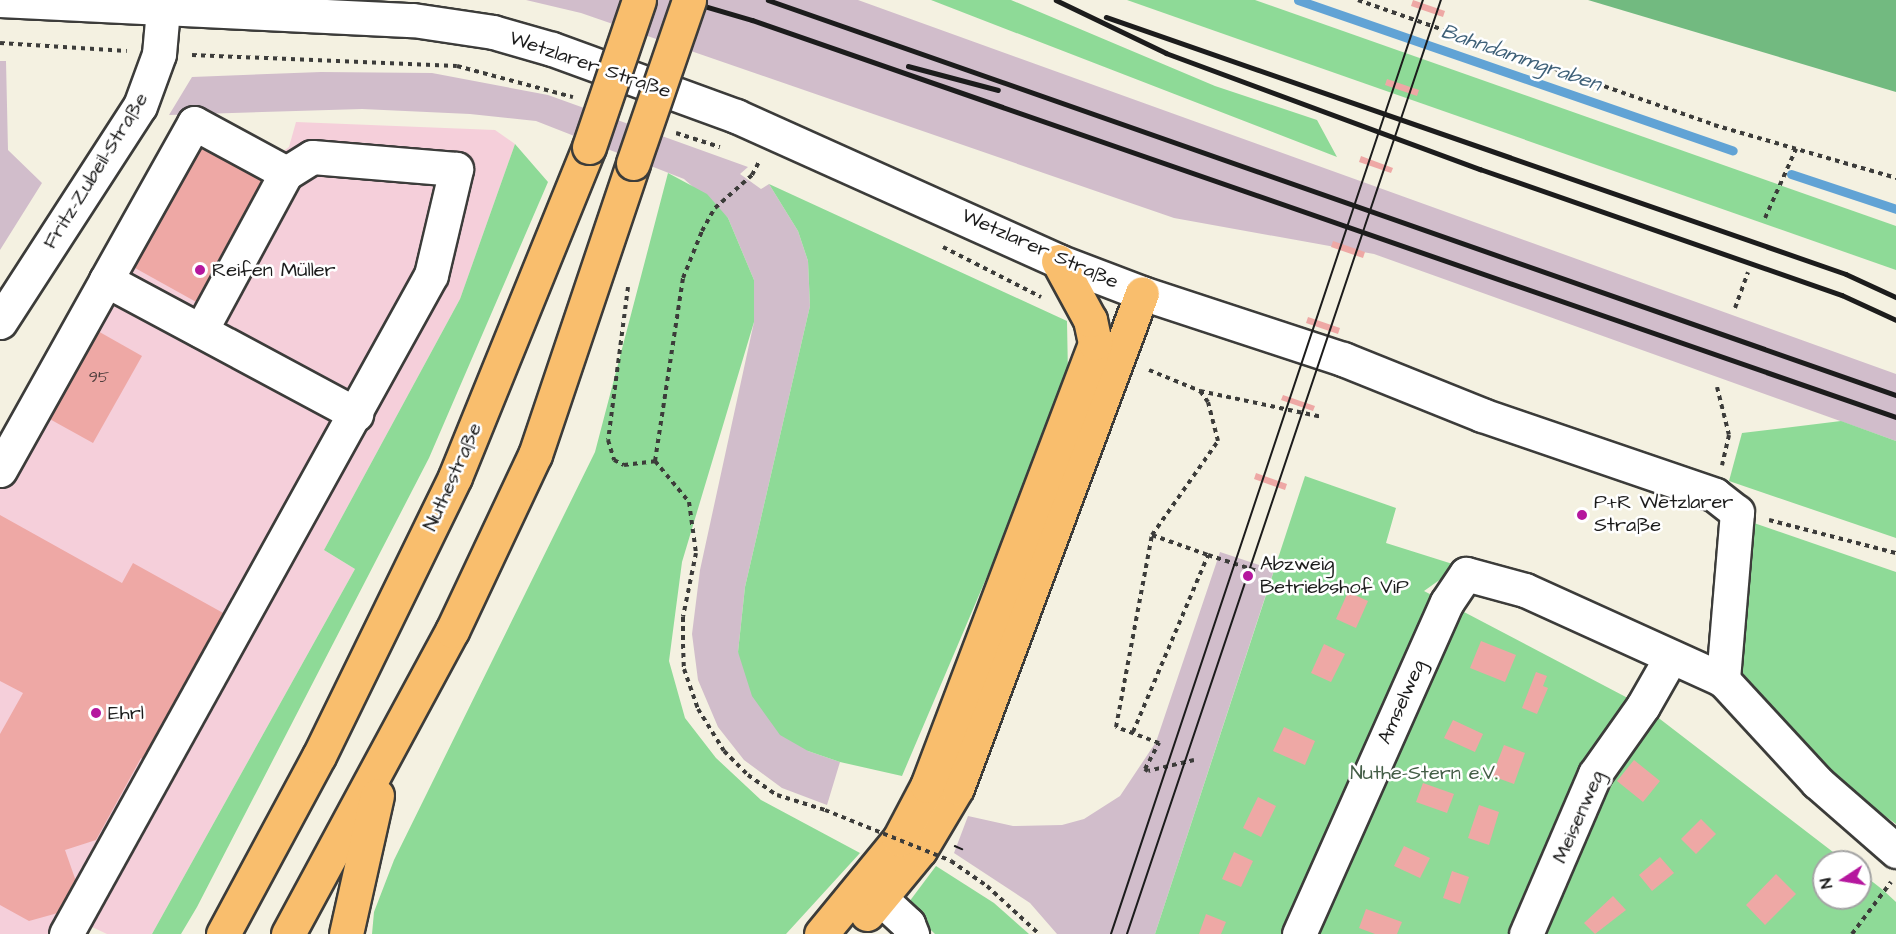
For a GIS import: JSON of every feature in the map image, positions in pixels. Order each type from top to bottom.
[{"type":"highway","name":"Nuthestraße","points":[[223,934],[319,756],[455,477],[589,147],[639,0]]},
{"type":"highway","points":[[288,934],[452,631],[535,455],[689,0]]},
{"type":"highway","points":[[847,934],[873,891],[927,786],[1095,343],[1090,320],[1058,261]]},
{"type":"highway","points":[[821,934],[920,850],[957,788],[1142,293]]},
{"type":"highway","points":[[346,934],[389,748]]},
{"type":"street","name":"Wetzlarer Straße","points":[[0,0],[413,20],[493,32],[552,49],[736,116],[1058,261],[1142,293],[1343,359],[1482,415],[1726,503]]},
{"type":"street","name":"Fritz-Zubeil-Straße","points":[[0,322],[140,106],[159,54],[163,9]]},
{"type":"street","points":[[0,470],[194,123],[286,173]]},
{"type":"street","points":[[66,934],[431,275],[456,169],[312,158],[286,173],[201,330]]},
{"type":"street","points":[[106,280],[356,414]]},
{"type":"street","points":[[1723,680],[1726,503]]},
{"type":"street","name":"Amselweg","points":[[1299,934],[1447,602],[1466,574],[1525,591],[1671,657]]},
{"type":"street","points":[[1671,657],[1723,680],[1817,782],[1896,851]]},
{"type":"street","name":"Meisenweg","points":[[1526,934],[1594,774],[1643,706],[1671,657]]},
{"type":"street","points":[[873,891],[908,924],[912,934]]},
{"type":"path","points":[[1358,0],[1714,125],[1896,178]]},
{"type":"path","points":[[0,43],[159,54],[457,66],[546,88]]},
{"type":"path","points":[[1765,218],[1796,149]]},
{"type":"path","points":[[760,160],[752,175],[716,208],[702,231],[683,278],[655,461],[689,502],[696,553],[683,617],[684,669],[698,709],[724,751],[748,775],[777,795],[825,810],[951,861],[987,886],[1039,934]]},
{"type":"path","points":[[1735,308],[1748,272]]},
{"type":"path","points":[[628,283],[608,440],[614,460],[624,465],[655,461]]},
{"type":"path","points":[[1150,365],[1148,373],[1200,391],[1322,417]]},
{"type":"path","points":[[1718,387],[1729,435],[1726,503],[1896,553]]},
{"type":"path","points":[[1194,760],[1148,771],[1145,769],[1158,743],[1116,727],[1152,535],[1218,441],[1208,402],[1200,391]]},
{"type":"path","points":[[1152,535],[1257,571]]},
{"type":"path","points":[[1133,732],[1208,555]]},
{"type":"path","points":[[1852,934],[1896,877]]},
{"type":"shaded area","points":[[526,0],[858,0],[1896,374],[1896,441],[1374,254],[1174,218],[581,13]]},
{"type":"shaded area","points":[[0,61],[6,61],[8,150],[42,183],[0,250]]},
{"type":"shaded area","points":[[321,72],[432,73],[548,95],[748,167],[740,174],[761,189],[769,184],[798,231],[808,261],[810,306],[745,587],[738,652],[808,751],[840,762],[827,805],[782,788],[744,760],[718,727],[698,680],[692,634],[700,570],[754,322],[754,280],[728,218],[684,179],[536,121],[470,114],[362,109],[169,115],[192,77]]},
{"type":"shaded area","points":[[180,116],[279,154],[289,147],[296,122],[495,130],[515,144],[460,299],[324,550],[355,569],[152,934],[107,934],[90,926],[84,934],[0,934],[0,433]]},
{"type":"shaded area","points":[[1220,552],[1274,570],[1155,934],[1057,934],[1030,903],[954,853],[968,816],[1013,826],[1062,825],[1084,819],[1120,796],[1156,742]]},
{"type":"green space","points":[[931,0],[1011,0],[1215,86],[1317,120],[1337,157]]},
{"type":"green space","points":[[1127,0],[1255,0],[1896,226],[1896,270]]},
{"type":"green space","points":[[1588,0],[1896,0],[1896,92]]},
{"type":"green space","points":[[515,144],[548,182],[429,458],[197,907],[181,934],[152,934],[355,569],[324,550],[460,299]]},
{"type":"green space","points":[[668,173],[707,194],[728,218],[754,280],[754,322],[682,562],[669,661],[685,718],[716,758],[761,800],[860,853],[786,934],[372,934],[374,912],[394,860],[595,452]]},
{"type":"green space","points":[[769,184],[1067,321],[1068,375],[1008,527],[902,776],[840,762],[808,751],[780,735],[752,696],[738,652],[745,587],[810,306],[808,261],[798,231]]},
{"type":"green space","points":[[1841,421],[1896,441],[1896,538],[1729,481],[1742,433]]},
{"type":"green space","name":"Nuthe-Stern e.V.","points":[[1305,476],[1396,508],[1386,543],[1459,566],[1424,591],[1643,706],[1830,850],[1812,850],[1812,910],[1872,910],[1872,881],[1896,902],[1896,934],[1155,934]]},
{"type":"green space","points":[[1754,523],[1896,572],[1896,824],[1820,769],[1747,688],[1738,657],[1738,624]]},
{"type":"green space","points":[[936,866],[994,903],[1029,934],[935,934],[906,906]]},
{"type":"building","points":[[1413,0],[1445,11],[1443,17],[1411,6]]},
{"type":"building","points":[[1387,79],[1419,90],[1417,96],[1385,85]]},
{"type":"building","points":[[203,144],[266,180],[198,303],[135,268]]},
{"type":"building","points":[[1361,156],[1393,168],[1391,173],[1359,162]]},
{"type":"building","points":[[1333,241],[1365,252],[1363,258],[1331,247]]},
{"type":"building","points":[[1308,317],[1340,328],[1338,334],[1306,323]]},
{"type":"building","points":[[96,330],[142,356],[93,443],[46,417]]},
{"type":"building","points":[[1283,395],[1315,406],[1313,411],[1281,400]]},
{"type":"building","points":[[1256,473],[1287,484],[1285,490],[1254,479]]},
{"type":"building","name":"Ehrl","points":[[0,515],[122,583],[133,563],[234,619],[153,765],[141,758],[96,840],[65,850],[78,887],[65,911],[29,921],[0,905],[0,734],[23,693],[0,681]]},
{"type":"building","points":[[1348,592],[1368,601],[1356,628],[1336,619]]},
{"type":"building","points":[[1481,641],[1516,655],[1505,682],[1470,668]]},
{"type":"building","points":[[1324,644],[1345,654],[1331,682],[1311,673]]},
{"type":"building","points":[[1536,672],[1547,676],[1543,686],[1548,688],[1537,714],[1522,708]]},
{"type":"building","points":[[1453,720],[1483,734],[1475,752],[1444,738]]},
{"type":"building","points":[[1284,727],[1315,741],[1305,765],[1273,751]]},
{"type":"building","points":[[1504,745],[1525,753],[1514,784],[1492,776]]},
{"type":"building","points":[[1634,760],[1660,781],[1643,802],[1617,781]]},
{"type":"building","points":[[1423,783],[1454,794],[1447,813],[1416,802]]},
{"type":"building","points":[[1258,797],[1276,806],[1261,837],[1243,828]]},
{"type":"building","points":[[1479,805],[1499,812],[1489,845],[1468,838]]},
{"type":"building","points":[[1701,819],[1716,834],[1696,854],[1681,839]]},
{"type":"building","points":[[1404,846],[1430,858],[1420,878],[1394,866]]},
{"type":"building","points":[[1234,852],[1253,861],[1241,887],[1222,879]]},
{"type":"building","points":[[1660,857],[1674,873],[1652,891],[1639,875]]},
{"type":"building","points":[[1452,871],[1469,877],[1460,904],[1443,898]]},
{"type":"building","points":[[1776,874],[1796,894],[1765,925],[1746,905]]},
{"type":"building","points":[[1613,896],[1626,910],[1595,934],[1584,923]]},
{"type":"building","points":[[1366,909],[1402,922],[1397,934],[1375,934],[1359,928]]},
{"type":"building","points":[[1206,914],[1226,922],[1221,934],[1199,934]]},
{"type":"waterway","name":"Bahndammgraben","points":[[1298,0],[1733,151]]},
{"type":"waterway","name":"Bahndammgraben","points":[[1791,174],[1896,209]]},
{"type":"tram line","points":[[1111,934],[1423,0]]},
{"type":"tram line","points":[[1127,934],[1441,0]]},
{"type":"tram line","points":[[955,846],[962,849]]},
{"type":"railway","points":[[684,0],[752,20],[1896,417]]},
{"type":"railway","points":[[768,0],[1896,395]]},
{"type":"railway","points":[[1056,0],[1166,53],[1480,169],[1842,295],[1896,320]]},
{"type":"railway","points":[[1106,17],[1846,274],[1896,297]]},
{"type":"railway","points":[[908,66],[998,90]]},
{"type":"place","name":"Reifen Müller","points":[[200,270]]},
{"type":"place","name":"P+R Wetzlarer Straße","points":[[1582,515]]},
{"type":"place","name":"Abzweig Betriebshof ViP","points":[[1248,576]]},
{"type":"place","name":"Ehrl","points":[[96,713]]}]
